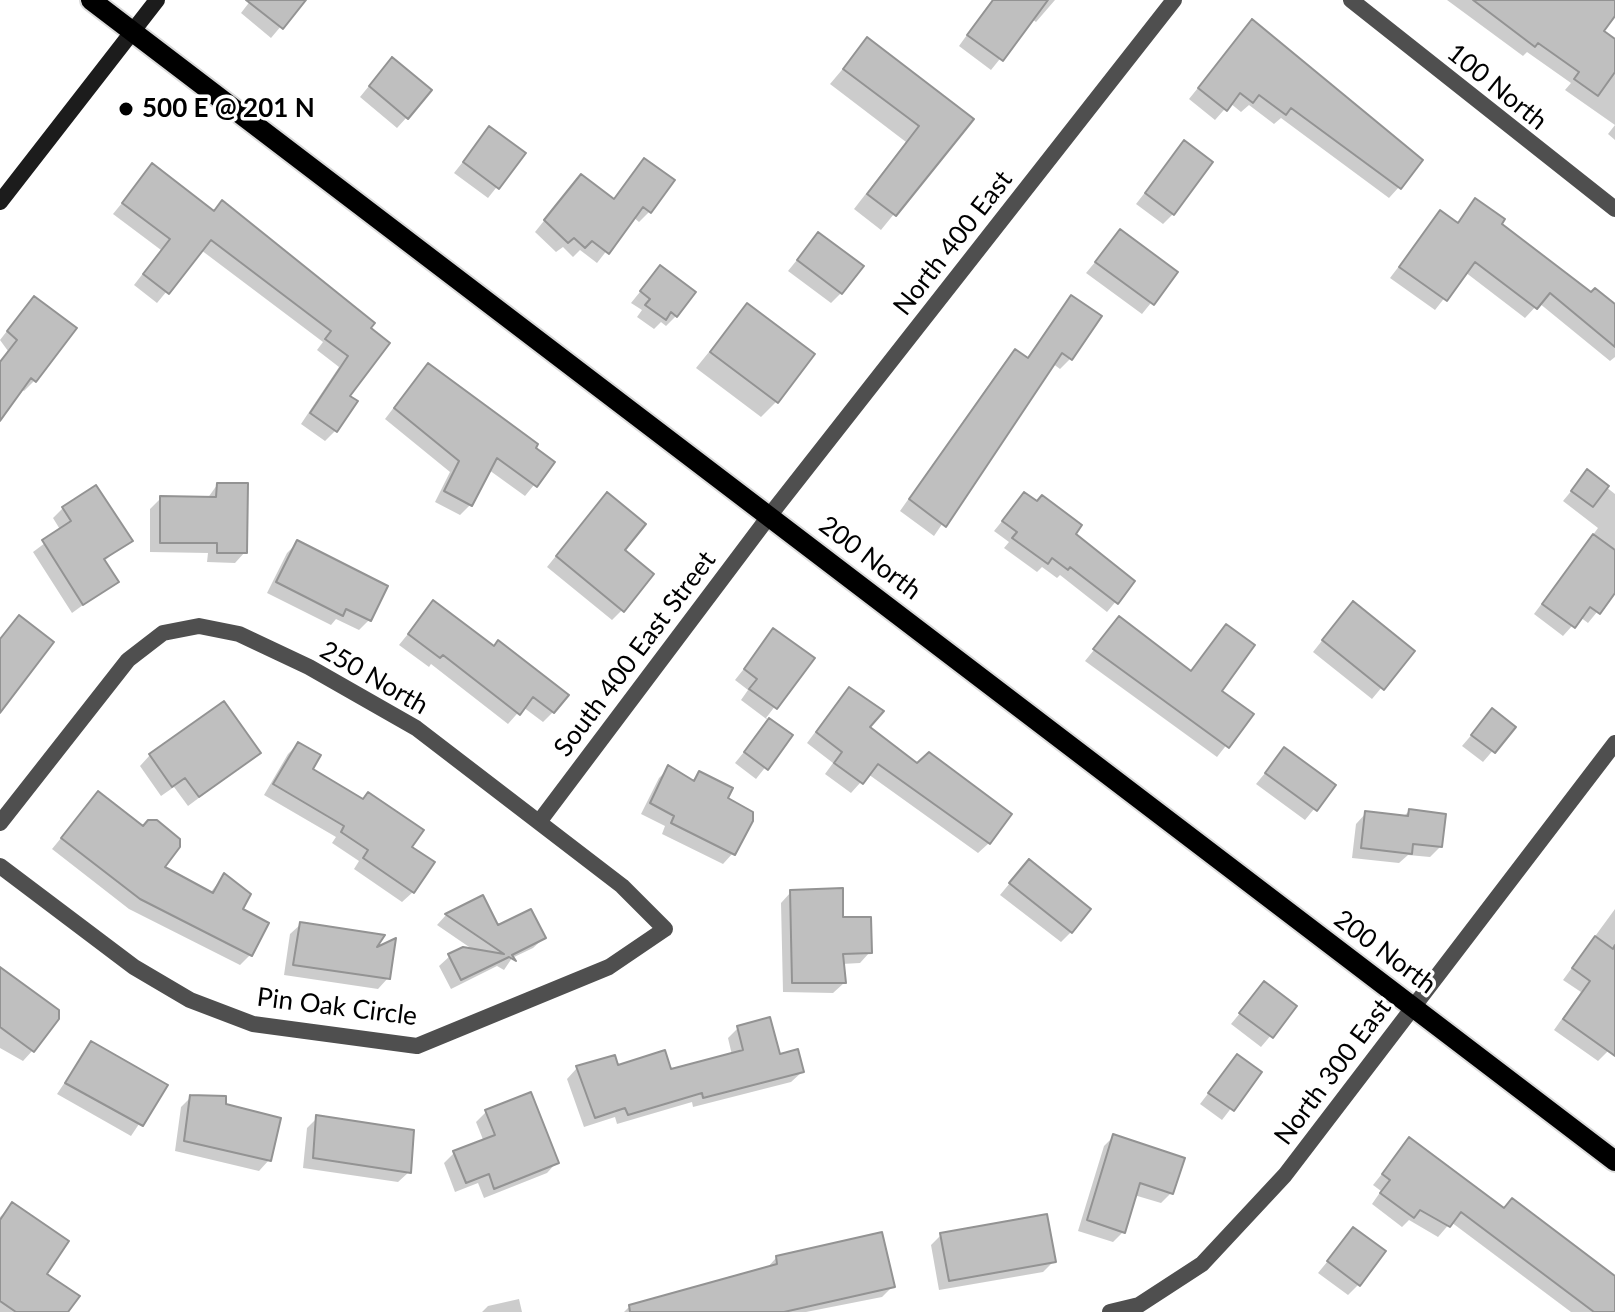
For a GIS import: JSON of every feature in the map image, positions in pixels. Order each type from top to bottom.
[{"type":"main road","name":"200 North","points":[[91,0],[1615,1161]]},
{"type":"street","points":[[0,202],[157,0]]},
{"type":"street","name":"North 400 East","points":[[770,515],[1174,0]]},
{"type":"street","name":"100 North","points":[[1351,0],[1615,209]]},
{"type":"street","name":"South 400 East Street","points":[[539,822],[770,515]]},
{"type":"street","name":"250 North","points":[[0,823],[128,660],[163,633],[199,626],[239,634],[309,667],[416,728],[539,822]]},
{"type":"street","name":"North 300 East","points":[[1110,1312],[1139,1305],[1202,1264],[1285,1175],[1615,743]]},
{"type":"street","name":"Pin Oak Circle","points":[[0,866],[134,967],[190,1000],[253,1024],[417,1046],[609,967],[665,929],[622,886],[539,822]]},
{"type":"building","points":[[246,0],[306,0],[283,29]]},
{"type":"building","points":[[993,0],[1048,0],[1003,61],[967,35]]},
{"type":"building","points":[[1473,0],[1615,0],[1615,16],[1604,31],[1615,39],[1615,72],[1598,96],[1574,79],[1579,72],[1538,43],[1535,47]]},
{"type":"building","points":[[1252,19],[1423,160],[1401,189],[1291,108],[1286,115],[1259,95],[1253,103],[1240,93],[1227,111],[1198,88]]},
{"type":"building","points":[[867,37],[974,119],[896,216],[867,194],[919,126],[843,69]]},
{"type":"building","points":[[392,57],[432,90],[408,119],[369,86]]},
{"type":"building","points":[[489,126],[526,153],[499,189],[463,162]]},
{"type":"building","points":[[1184,140],[1213,162],[1174,215],[1145,193]]},
{"type":"building","points":[[644,158],[675,180],[651,213],[643,207],[609,254],[592,241],[585,248],[574,238],[568,243],[544,220],[581,174],[614,199]]},
{"type":"building","points":[[152,163],[214,211],[222,200],[375,323],[371,328],[390,343],[350,396],[358,401],[337,432],[310,413],[348,356],[325,339],[331,331],[211,240],[169,294],[143,274],[170,239],[122,203]]},
{"type":"building","points":[[1475,198],[1505,219],[1502,224],[1591,292],[1595,288],[1615,304],[1615,347],[1550,293],[1537,309],[1475,262],[1447,301],[1399,267],[1440,210],[1458,223]]},
{"type":"building","points":[[1120,229],[1178,272],[1154,305],[1095,262]]},
{"type":"building","points":[[818,232],[864,266],[842,294],[797,260]]},
{"type":"building","points":[[660,265],[696,292],[677,317],[671,312],[666,320],[645,305],[650,299],[640,291]]},
{"type":"building","points":[[1071,295],[1102,316],[1072,360],[1062,353],[946,527],[909,499],[1015,349],[1028,358]]},
{"type":"building","points":[[34,296],[77,328],[36,382],[31,378],[0,421],[0,362],[17,340],[7,331]]},
{"type":"building","points":[[747,303],[815,354],[778,403],[710,352]]},
{"type":"building","points":[[428,363],[538,444],[536,448],[555,462],[537,487],[497,458],[472,506],[444,491],[459,461],[394,408]]},
{"type":"building","points":[[1587,469],[1609,486],[1593,507],[1571,491]]},
{"type":"building","points":[[217,483],[248,483],[247,553],[217,553],[217,543],[160,543],[160,496],[216,497]]},
{"type":"building","points":[[96,485],[133,541],[104,559],[119,582],[83,605],[42,540],[71,521],[62,507]]},
{"type":"building","points":[[607,492],[646,524],[625,550],[654,574],[624,612],[556,556]]},
{"type":"building","points":[[1024,492],[1037,501],[1042,495],[1082,525],[1076,534],[1135,581],[1118,604],[1070,567],[1068,570],[1052,558],[1048,564],[1012,538],[1017,532],[1002,521]]},
{"type":"building","points":[[1593,534],[1615,550],[1615,593],[1600,614],[1590,607],[1575,628],[1542,604]]},
{"type":"building","points":[[297,540],[388,586],[371,621],[346,609],[343,616],[276,582]]},
{"type":"building","points":[[433,600],[494,646],[498,640],[569,695],[554,713],[533,697],[520,715],[443,655],[440,658],[408,634]]},
{"type":"building","points":[[1353,601],[1415,651],[1384,690],[1322,640]]},
{"type":"building","points":[[19,615],[54,642],[0,713],[0,639]]},
{"type":"building","points":[[1119,616],[1191,671],[1226,624],[1255,645],[1222,691],[1254,714],[1229,748],[1093,649]]},
{"type":"building","points":[[773,628],[815,658],[777,709],[749,689],[757,679],[744,669]]},
{"type":"building","points":[[849,687],[884,711],[870,727],[917,763],[929,752],[1012,814],[990,844],[878,764],[863,784],[834,763],[842,752],[816,732]]},
{"type":"building","points":[[224,701],[261,753],[199,797],[185,778],[172,787],[149,754]]},
{"type":"building","points":[[1492,708],[1516,727],[1495,753],[1471,735]]},
{"type":"building","points":[[769,718],[793,735],[768,770],[744,752]]},
{"type":"building","points":[[298,742],[321,755],[313,769],[363,799],[368,792],[424,830],[412,847],[435,862],[414,893],[363,858],[368,850],[341,832],[344,826],[273,784]]},
{"type":"building","points":[[1284,747],[1336,785],[1317,811],[1265,773]]},
{"type":"building","points":[[668,765],[694,781],[699,771],[733,788],[728,798],[753,812],[753,821],[735,855],[671,823],[674,816],[650,803]]},
{"type":"building","points":[[98,791],[143,826],[148,820],[157,820],[180,839],[180,847],[165,867],[213,893],[224,873],[251,894],[243,909],[269,923],[252,956],[140,899],[61,838]]},
{"type":"building","points":[[1409,809],[1446,814],[1442,847],[1413,844],[1412,854],[1361,848],[1365,811],[1408,816]]},
{"type":"building","points":[[1029,859],[1091,909],[1072,933],[1009,883]]},
{"type":"building","points":[[843,888],[843,917],[871,917],[872,953],[843,954],[846,983],[792,983],[790,890]]},
{"type":"building","points":[[483,895],[498,925],[531,909],[546,938],[512,955],[516,961],[509,957],[461,980],[448,954],[463,947],[504,954],[445,914]]},
{"type":"building","points":[[300,922],[385,935],[377,947],[396,938],[390,979],[293,965]]},
{"type":"building","points":[[1595,936],[1613,949],[1615,945],[1615,1056],[1563,1019],[1590,981],[1572,968]]},
{"type":"building","points":[[0,967],[59,1010],[59,1019],[34,1052],[0,1027]]},
{"type":"building","points":[[1264,981],[1297,1006],[1273,1038],[1239,1013]]},
{"type":"building","points":[[770,1017],[780,1054],[798,1049],[804,1072],[703,1098],[702,1093],[628,1115],[625,1108],[595,1118],[576,1066],[615,1055],[618,1065],[665,1050],[671,1069],[743,1050],[737,1026]]},
{"type":"building","points":[[91,1041],[168,1085],[143,1126],[65,1083]]},
{"type":"building","points":[[1237,1054],[1262,1072],[1234,1111],[1208,1093]]},
{"type":"building","points":[[531,1092],[559,1163],[494,1189],[489,1174],[466,1183],[453,1151],[495,1135],[485,1110]]},
{"type":"building","points":[[190,1095],[226,1096],[226,1104],[281,1118],[271,1161],[184,1141]]},
{"type":"building","points":[[316,1115],[414,1130],[411,1173],[313,1158]]},
{"type":"building","points":[[1113,1134],[1185,1158],[1173,1194],[1140,1183],[1125,1233],[1087,1220]]},
{"type":"building","points":[[1409,1137],[1504,1208],[1512,1198],[1615,1276],[1615,1312],[1594,1312],[1461,1212],[1450,1227],[1420,1210],[1414,1218],[1380,1193],[1390,1180],[1382,1174]]},
{"type":"building","points":[[12,1202],[69,1241],[47,1274],[80,1296],[68,1312],[16,1312],[0,1301],[0,1220]]},
{"type":"building","points":[[1047,1214],[1056,1262],[949,1281],[940,1233]]},
{"type":"building","points":[[1353,1227],[1386,1251],[1360,1286],[1327,1261]]},
{"type":"building","points":[[882,1232],[895,1287],[784,1312],[630,1312],[629,1305],[777,1264],[776,1256]]},
{"type":"place","name":"500 E @ 201 N","points":[[126,109]]}]
